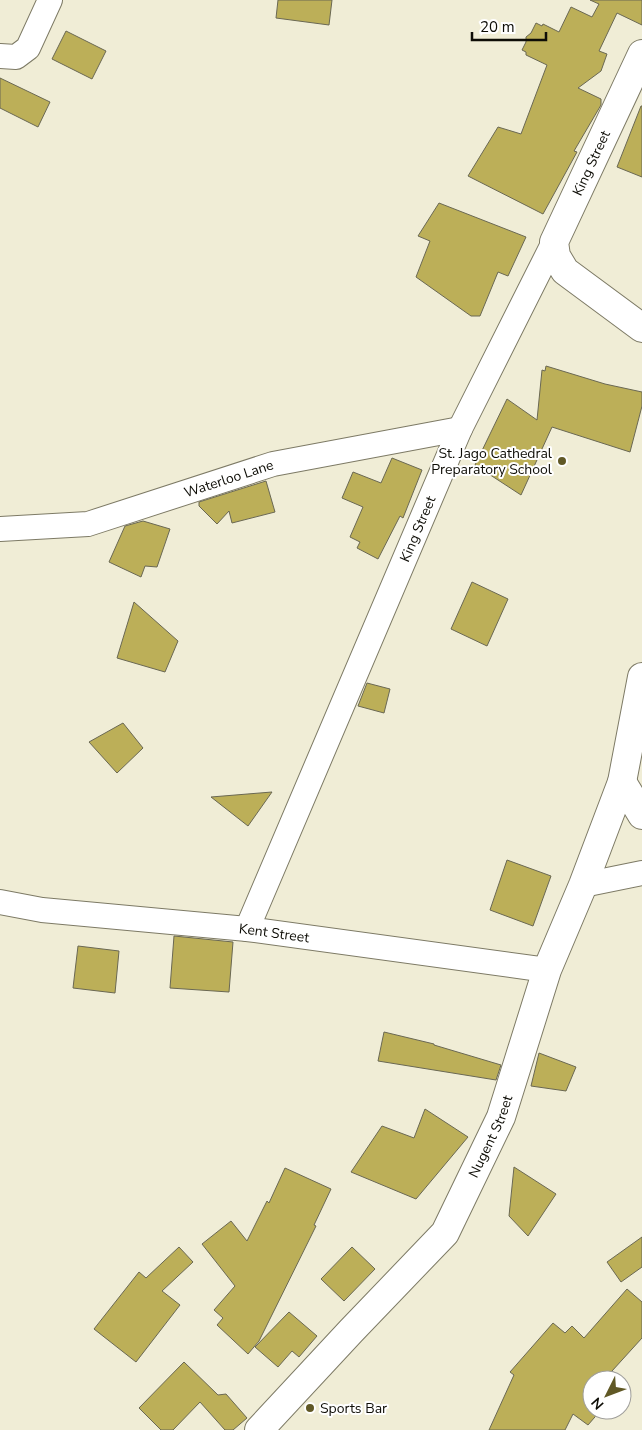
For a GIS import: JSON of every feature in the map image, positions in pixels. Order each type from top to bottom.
[{"type":"street","points":[[0,56],[16,57],[28,48],[50,0]]},
{"type":"street","name":"King Street","points":[[247,929],[460,429],[554,242],[642,54]]},
{"type":"street","points":[[554,242],[556,256],[565,271],[642,328]]},
{"type":"street","name":"Waterloo Lane","points":[[0,529],[88,524],[273,464],[460,429]]},
{"type":"street","name":"Nugent Street","points":[[259,1430],[445,1233],[501,1117],[547,970],[583,885],[622,782],[642,677]]},
{"type":"street","points":[[622,782],[642,815]]},
{"type":"street","points":[[583,885],[642,873]]},
{"type":"street","name":"Kent Street","points":[[0,902],[42,910],[247,929],[547,970]]},
{"type":"building","points":[[278,0],[332,0],[329,25],[276,18]]},
{"type":"building","points":[[590,0],[642,0],[642,25],[617,13],[599,51],[607,54],[601,71],[578,88],[601,99],[601,105],[574,151],[577,152],[543,214],[468,176],[498,127],[521,134],[547,65],[526,55],[526,52],[522,50],[526,37],[531,33],[536,23],[542,26],[543,24],[559,32],[571,7],[592,17],[599,4]]},
{"type":"building","points":[[66,31],[106,51],[92,79],[52,59]]},
{"type":"building","points":[[0,78],[50,102],[38,127],[0,108]]},
{"type":"building","points":[[642,106],[642,177],[617,167]]},
{"type":"building","points":[[439,203],[526,237],[508,276],[498,272],[480,316],[471,316],[416,277],[430,241],[418,236]]},
{"type":"building","points":[[546,366],[605,384],[642,392],[642,406],[630,452],[552,427],[521,495],[475,465],[507,399],[537,420],[542,370],[545,371]]},
{"type":"building","points":[[392,458],[422,470],[403,518],[400,516],[378,559],[357,548],[360,542],[350,537],[363,507],[342,498],[353,472],[381,483]]},
{"type":"building","points":[[266,481],[275,512],[232,523],[229,511],[217,524],[199,506],[199,502]]},
{"type":"building","points":[[143,521],[170,529],[157,567],[145,566],[141,577],[109,562],[125,526]]},
{"type":"building","points":[[472,582],[508,599],[487,646],[451,629]]},
{"type":"building","points":[[134,602],[178,641],[165,672],[117,658]]},
{"type":"building","points":[[367,683],[390,689],[384,713],[358,706]]},
{"type":"building","points":[[123,723],[143,748],[117,773],[89,742]]},
{"type":"building","points":[[272,792],[248,826],[211,797]]},
{"type":"building","points":[[507,860],[551,876],[533,926],[490,910]]},
{"type":"building","points":[[174,936],[233,942],[229,992],[170,988]]},
{"type":"building","points":[[78,946],[119,951],[115,993],[73,988]]},
{"type":"building","points":[[384,1032],[434,1044],[501,1065],[496,1080],[378,1061]]},
{"type":"building","points":[[539,1053],[576,1067],[566,1091],[531,1086]]},
{"type":"building","points":[[425,1109],[468,1137],[416,1199],[351,1172],[382,1126],[414,1138]]},
{"type":"building","points":[[514,1167],[556,1194],[528,1236],[509,1216]]},
{"type":"building","points":[[285,1168],[331,1189],[314,1225],[316,1226],[259,1341],[248,1354],[217,1325],[223,1318],[214,1310],[235,1286],[202,1244],[231,1221],[247,1241],[267,1201],[269,1203]]},
{"type":"building","points":[[642,1237],[642,1267],[621,1282],[607,1262]]},
{"type":"building","points":[[179,1247],[193,1262],[162,1291],[180,1305],[136,1362],[94,1329],[139,1272],[146,1278]]},
{"type":"building","points":[[352,1247],[375,1269],[344,1301],[321,1279]]},
{"type":"building","points":[[627,1289],[642,1302],[642,1338],[613,1370],[582,1370],[582,1420],[592,1420],[588,1425],[573,1414],[565,1430],[489,1430],[514,1375],[510,1372],[553,1323],[565,1333],[572,1326],[584,1338]]},
{"type":"building","points":[[289,1312],[317,1336],[299,1357],[292,1351],[278,1367],[255,1347]]},
{"type":"building","points":[[184,1362],[218,1395],[226,1394],[247,1418],[233,1430],[225,1430],[200,1402],[173,1430],[161,1430],[139,1408]]},
{"type":"place","name":"St. Jago Cathedral Preparatory School","points":[[562,461]]},
{"type":"place","name":"Sports Bar","points":[[310,1408]]}]
